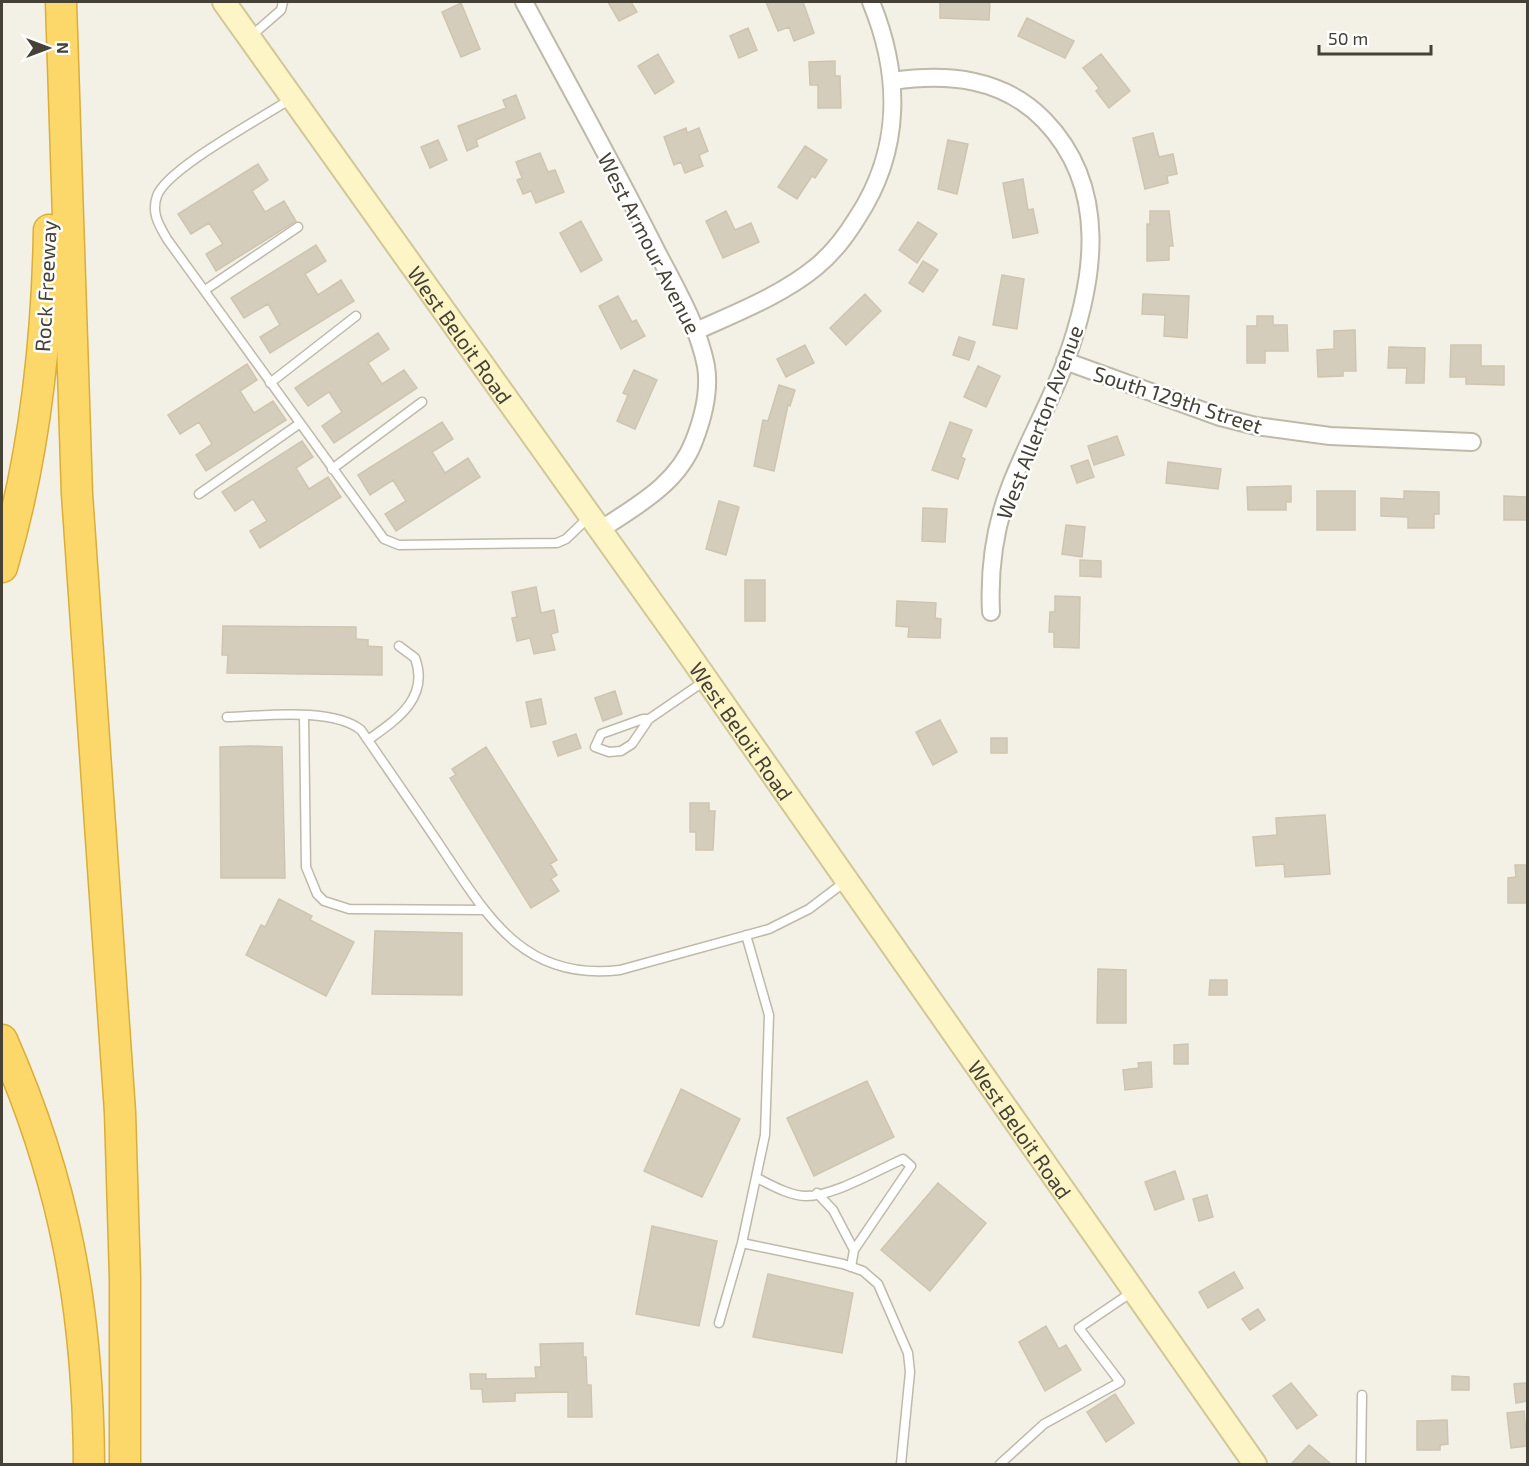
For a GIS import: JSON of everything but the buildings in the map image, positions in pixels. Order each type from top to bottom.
[{"type":"highway","name":"Rock Freeway","points":[[2,567],[18,500],[31,429],[44,324],[49,204],[48,2]]},
{"type":"highway","points":[[61,2],[76,494],[120,1124],[125,1278],[125,1464]]},
{"type":"highway","points":[[2,1040],[21,1082],[43,1145],[71,1255],[86,1365],[89,1464]]},
{"type":"main road","name":"West Beloit Road","points":[[224,2],[706,680],[1255,1464]]},
{"type":"street","name":"West Armour Avenue","points":[[524,2],[636,210],[696,331],[707,378],[705,406],[694,442],[673,476],[659,490],[595,523]]},
{"type":"street","points":[[696,331],[800,279],[825,259],[848,233],[875,186],[887,156],[894,118],[893,81],[889,54],[871,2]]},
{"type":"street","name":"West Allerton Avenue","points":[[893,81],[946,77],[991,85],[1037,113],[1064,143],[1085,185],[1090,224],[1084,295],[1065,361],[1009,489],[993,559],[991,612]]},
{"type":"street","name":"South 129th Street","points":[[1065,361],[1220,417],[1265,428],[1330,436],[1472,442]]},
{"type":"lane","points":[[250,37],[281,10],[283,2]]},
{"type":"lane","points":[[293,98],[165,183],[158,195],[155,218],[167,239],[379,534],[392,543],[399,545],[557,543],[595,523]]},
{"type":"lane","points":[[205,290],[298,227]]},
{"type":"lane","points":[[270,382],[356,316]]},
{"type":"lane","points":[[332,469],[422,402]]},
{"type":"lane","points":[[199,494],[299,424]]},
{"type":"lane","points":[[368,740],[411,704],[420,683],[415,658],[399,646]]},
{"type":"lane","points":[[649,719],[601,734],[595,747],[609,752],[621,751],[632,744],[649,719],[706,680]]},
{"type":"lane","points":[[304,716],[306,867],[317,894],[332,905],[349,909],[484,910]]},
{"type":"lane","points":[[227,717],[304,716],[342,719],[352,723],[368,740],[484,910],[519,947],[558,967],[603,972],[637,967],[746,935],[788,921],[847,881]]},
{"type":"lane","points":[[719,1323],[742,1243],[765,1135],[769,1015],[746,935]]},
{"type":"lane","points":[[757,1178],[805,1196],[836,1188],[903,1159],[911,1166],[854,1250],[851,1266]]},
{"type":"lane","points":[[817,1193],[832,1210],[854,1250]]},
{"type":"lane","points":[[742,1243],[851,1266],[863,1271],[878,1284],[908,1353],[910,1372],[901,1464]]},
{"type":"lane","points":[[1000,1464],[1044,1424],[1120,1382],[1079,1328],[1133,1291]]},
{"type":"lane","points":[[1361,1464],[1362,1395]]}]
